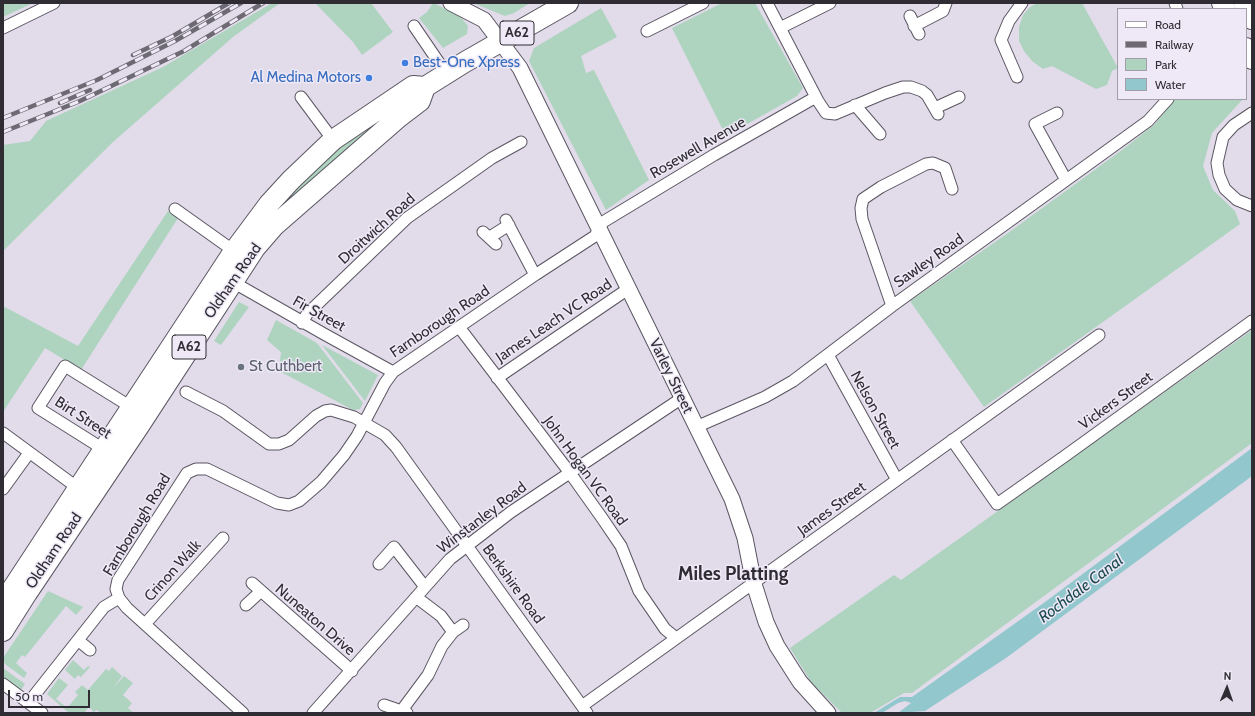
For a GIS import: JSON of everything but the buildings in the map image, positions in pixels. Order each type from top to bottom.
[{"type":"highway","name":"Oldham Road","points":[[3,631],[85,493],[111,454],[231,281],[255,248],[274,226],[399,117],[420,101],[425,87],[446,73],[568,3]]},
{"type":"highway","points":[[1247,9],[1252,19]]},
{"type":"highway","points":[[1247,50],[1252,59]]},
{"type":"highway","name":"Oldham Road","points":[[111,454],[131,407],[234,251],[269,204],[333,140],[413,86],[425,87]]},
{"type":"highway","name":"Oldham Road","points":[[3,603],[85,493]]},
{"type":"street","points":[[3,28],[54,3]]},
{"type":"street","name":"Varley Street","points":[[451,3],[484,20],[520,68],[737,510],[745,538],[754,584],[766,622],[782,656],[800,682],[828,713]]},
{"type":"street","points":[[648,31],[703,3]]},
{"type":"street","points":[[767,3],[822,108],[830,114],[841,112],[855,105],[903,87],[911,86],[922,90],[936,111],[959,97]]},
{"type":"street","points":[[780,28],[830,3]]},
{"type":"street","points":[[914,25],[943,11],[946,3]]},
{"type":"street","points":[[1017,77],[1004,50],[1001,40],[1009,21],[1022,3]]},
{"type":"street","points":[[414,26],[446,73]]},
{"type":"street","points":[[301,97],[333,140]]},
{"type":"street","name":"Rosewell Avenue","points":[[598,229],[603,222],[816,97]]},
{"type":"street","name":"Sawley Road","points":[[696,427],[765,397],[788,384],[892,306],[1009,223],[1148,121],[1167,100]]},
{"type":"street","points":[[855,105],[880,134]]},
{"type":"street","points":[[1057,113],[1035,124],[1066,180]]},
{"type":"street","points":[[1252,113],[1234,125],[1223,137],[1216,163],[1219,176],[1225,189],[1237,200],[1252,206]]},
{"type":"street","name":"Droitwich Road","points":[[302,323],[307,314],[407,218],[492,158],[521,142]]},
{"type":"street","points":[[892,306],[862,219],[861,208],[863,199],[881,187],[926,164],[933,163],[945,168],[952,189]]},
{"type":"street","points":[[175,209],[234,251]]},
{"type":"street","points":[[489,238],[507,222],[535,275]]},
{"type":"street","name":"Farnborough Road","points":[[243,713],[145,624],[119,598],[116,589],[118,580],[187,474],[196,469],[207,469],[221,474],[266,499],[283,505],[294,503],[308,494],[327,476],[353,442],[385,383],[393,372],[595,236],[598,229]]},
{"type":"street","name":"Fir Street","points":[[231,281],[302,323],[393,372]]},
{"type":"street","name":"James Leach VC Road","points":[[497,378],[628,289]]},
{"type":"street","name":"Vickers Street","points":[[952,440],[996,504],[1252,321]]},
{"type":"street","name":"John Hogan VC Road","points":[[459,327],[570,473],[621,546],[639,592],[665,629],[676,638]]},
{"type":"street","name":"James Street","points":[[585,709],[676,638],[754,584],[1099,335]]},
{"type":"street","name":"Nelson Street","points":[[828,355],[897,480]]},
{"type":"street","name":"Birt Street","points":[[111,454],[38,408],[65,366],[131,407]]},
{"type":"street","name":"Berkshire Road","points":[[186,392],[222,411],[269,444],[278,444],[289,440],[325,410],[344,412],[364,422],[389,439],[585,709]]},
{"type":"street","name":"Winstanley Road","points":[[313,713],[352,671],[443,566],[466,545],[682,398]]},
{"type":"street","points":[[3,433],[85,493]]},
{"type":"street","points":[[3,489],[29,453]]},
{"type":"street","name":"Crinon Walk","points":[[145,624],[223,538]]},
{"type":"street","points":[[379,564],[394,547],[425,587]]},
{"type":"street","name":"Nuneaton Drive","points":[[246,605],[256,588],[352,671]]},
{"type":"street","points":[[416,596],[441,616],[454,632]]},
{"type":"street","points":[[29,702],[79,641],[104,607],[119,598]]},
{"type":"street","points":[[384,704],[405,712],[425,680],[442,646],[454,632],[463,625]]},
{"type":"street","points":[[79,641],[90,650]]},
{"type":"street","points":[[3,684],[42,713]]},
{"type":"green space","points":[[3,3],[33,3],[3,17]]},
{"type":"green space","points":[[272,3],[280,3],[233,37],[113,142],[3,251],[3,145],[30,141],[46,121],[163,67]]},
{"type":"green space","points":[[315,3],[371,3],[393,32],[362,55],[353,42]]},
{"type":"green space","points":[[433,3],[459,15],[468,26],[467,34],[443,48],[419,18],[427,12]]},
{"type":"green space","points":[[473,3],[530,3],[514,13],[505,16]]},
{"type":"green space","points":[[722,3],[755,3],[803,88],[797,96],[726,136],[672,28]]},
{"type":"green space","points":[[1037,3],[1082,3],[1117,66],[1117,68],[1112,71],[1107,85],[1096,89],[1052,66],[1043,69],[1032,61],[1024,51],[1019,41],[1019,27],[1023,15],[1030,7]]},
{"type":"green space","points":[[601,8],[617,37],[581,56],[586,73],[594,70],[649,180],[606,210],[529,61],[534,48]]},
{"type":"green space","points":[[413,92],[276,216],[271,213],[335,147]]},
{"type":"green space","points":[[1174,100],[1242,100],[1212,133],[1203,166],[1213,190],[1235,211],[1240,224],[984,407],[910,301],[1008,233],[1126,147],[1155,124]]},
{"type":"green space","points":[[168,211],[178,218],[81,370],[45,348],[3,412],[3,306],[78,346]]},
{"type":"green space","points":[[239,302],[249,307],[221,345],[214,341]]},
{"type":"green space","points":[[276,320],[317,343],[363,403],[360,409],[353,410],[279,371],[281,352],[267,340]]},
{"type":"green space","points":[[1252,330],[1252,443],[912,693],[904,693],[870,713],[842,713],[811,682],[790,648],[894,575],[901,580]]},
{"type":"green space","points":[[322,345],[378,375],[365,401]]},
{"type":"green space","points":[[48,591],[83,607],[76,615],[66,606],[25,657],[22,655],[16,663],[27,673],[24,678],[5,664],[3,658]]},
{"type":"green space","points":[[73,660],[84,670],[88,666],[90,667],[81,677],[78,675],[75,679],[65,670]]},
{"type":"green space","points":[[112,667],[122,676],[113,688],[124,676],[133,683],[123,695],[132,703],[128,708],[134,713],[101,713],[97,710],[92,713],[93,711],[89,707],[84,713],[69,713],[47,694],[59,678],[68,685],[56,699],[67,708],[78,695],[75,692],[82,685],[88,690],[106,669],[109,671]]},
{"type":"green space","points":[[3,668],[25,684],[21,690],[3,677]]},
{"type":"water","name":"Rochdale Canal","points":[[1252,448],[1252,476],[1006,658],[925,711],[898,713],[911,703],[905,701],[898,703],[882,713],[874,713],[900,697],[912,697],[1045,602]]},
{"type":"railway","points":[[133,55],[173,36],[229,3]]},
{"type":"railway","points":[[3,118],[97,80],[175,41],[241,3]]},
{"type":"railway","points":[[3,132],[80,101],[184,51],[263,3]]},
{"type":"railway","points":[[60,103],[90,90]]},
{"type":"place","name":"Best-One Xpress","points":[[405,63]]},
{"type":"place","name":"Al Medina Motors","points":[[369,78]]},
{"type":"place","name":"St Cuthbert","points":[[241,367]]},
{"type":"district","name":"Miles Platting","points":[[733,574]]}]
